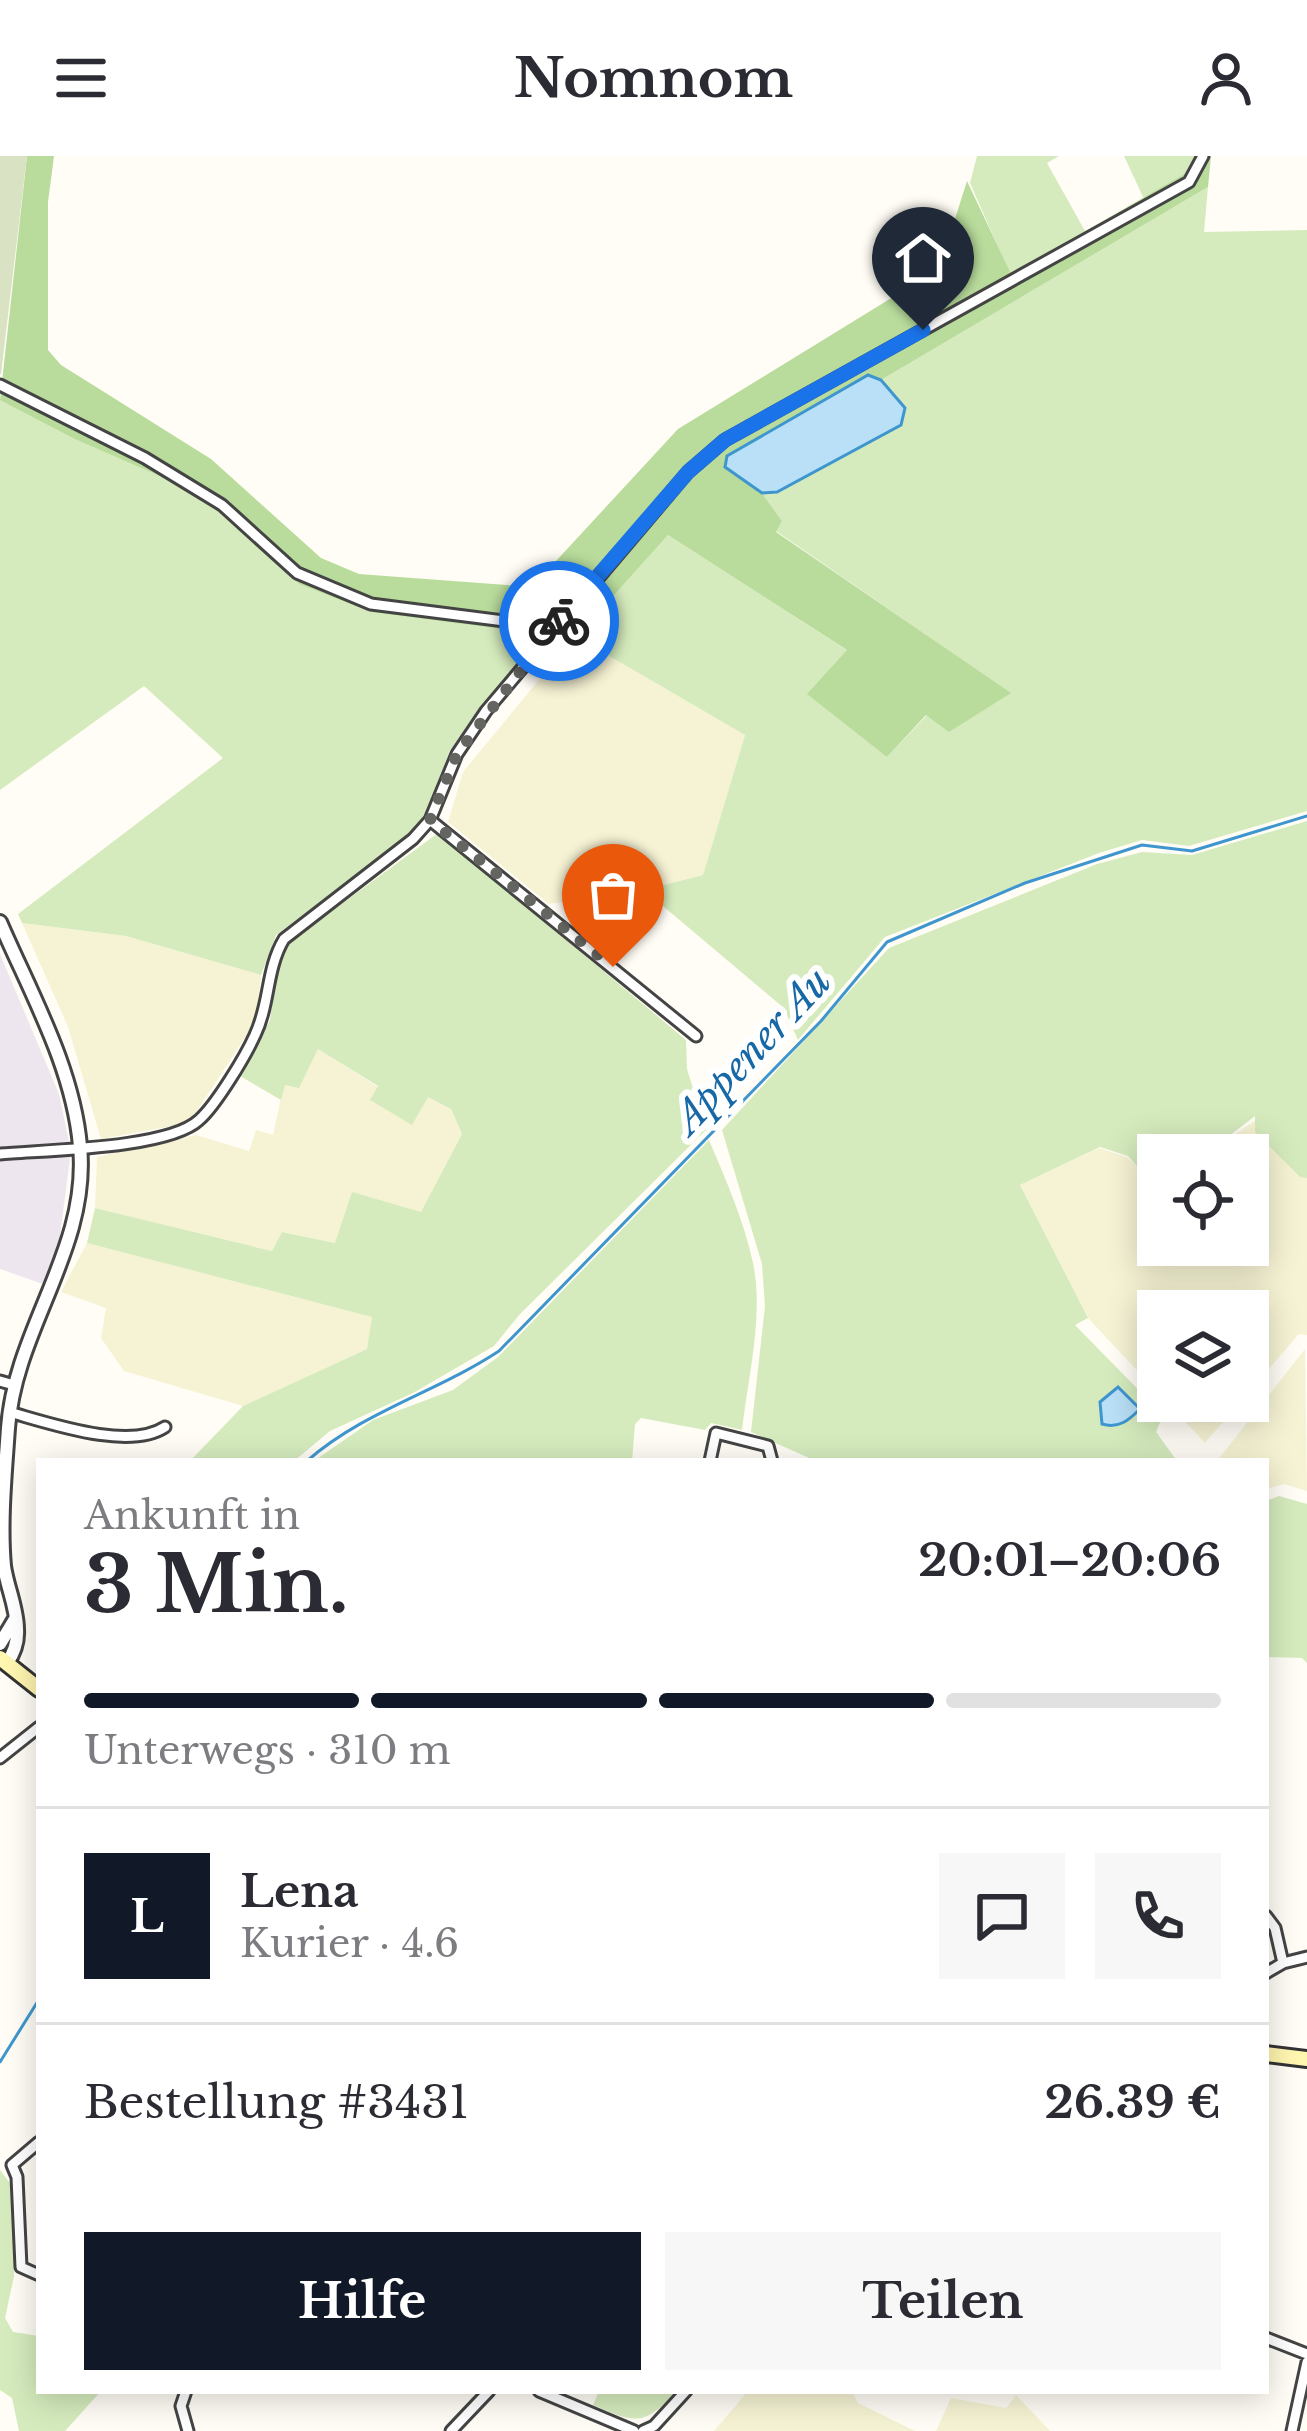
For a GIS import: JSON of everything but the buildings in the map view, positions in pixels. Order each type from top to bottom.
[{"type":"main road","points":[[3,1660],[36,1687]]},
{"type":"main road","points":[[1269,2054],[1307,2059]]},
{"type":"street","points":[[0,1154],[81,1149],[183,1130],[200,1119],[254,1038],[265,1009],[273,957],[284,939],[413,839],[430,820],[457,754],[545,637],[688,472],[725,440],[1189,182],[1203,156]]},
{"type":"street","points":[[0,385],[145,458],[222,505],[297,573],[371,604],[529,624],[545,637]]},
{"type":"street","points":[[430,820],[696,1036]]},
{"type":"street","points":[[0,922],[68,1080],[81,1149],[80,1188],[68,1251],[7,1383],[4,1563],[16,1618],[15,1652],[3,1660]]},
{"type":"street","points":[[10,1412],[115,1435],[146,1437],[165,1427]]},
{"type":"street","points":[[711,1458],[716,1433],[768,1445],[771,1458]]},
{"type":"street","points":[[0,1645],[16,1618]]},
{"type":"street","points":[[0,1758],[36,1728]]},
{"type":"street","points":[[1269,1920],[1282,1963]]},
{"type":"street","points":[[1269,1971],[1307,1957]]},
{"type":"street","points":[[12,2165],[36,2145]]},
{"type":"street","points":[[0,2161],[12,2165],[17,2177],[22,2266],[36,2273]]},
{"type":"street","points":[[1269,2339],[1307,2358],[1292,2431]]},
{"type":"street","points":[[185,2394],[181,2406],[188,2431]]},
{"type":"street","points":[[451,2431],[487,2394]]},
{"type":"street","points":[[546,2394],[638,2431],[654,2426],[683,2394]]},
{"type":"shaded area","points":[[575,636],[745,735],[703,875],[644,890],[549,904],[448,822],[463,772]]},
{"type":"shaded area","points":[[22,923],[126,936],[261,975],[256,1021],[189,1123],[101,1139],[68,1027]]},
{"type":"shaded area","points":[[0,954],[59,1094],[71,1151],[59,1243],[43,1284],[0,1269]]},
{"type":"shaded area","points":[[317,1048],[378,1087],[371,1100],[412,1124],[428,1096],[451,1109],[462,1134],[421,1213],[335,1243],[283,1232],[272,1251],[95,1208],[97,1157],[196,1135],[249,1151],[256,1130],[273,1135],[284,1084]]},
{"type":"shaded area","points":[[1256,1120],[1258,1134],[1236,1134]]},
{"type":"shaded area","points":[[1269,1145],[1307,1178],[1307,1335],[1299,1334],[1269,1369],[1269,1290],[1137,1290],[1137,1370],[1088,1318],[1020,1185],[1099,1148],[1127,1157],[1137,1167],[1137,1266],[1269,1266]]},
{"type":"shaded area","points":[[87,1243],[373,1317],[367,1349],[243,1406],[124,1371],[101,1338],[106,1308],[61,1292]]},
{"type":"shaded area","points":[[1305,1349],[1307,1491],[1284,1484],[1269,1488],[1269,1458],[1219,1458],[1248,1422],[1269,1422],[1269,1395]]},
{"type":"shaded area","points":[[1186,1422],[1223,1422],[1205,1443]]},
{"type":"shaded area","points":[[745,2394],[854,2394],[858,2403],[915,2431],[714,2431]]},
{"type":"shaded area","points":[[1016,2395],[1050,2431],[936,2431],[951,2398],[1006,2408]]},
{"type":"green space","points":[[0,156],[27,156],[1,374],[0,374]]},
{"type":"green space","points":[[27,156],[54,156],[48,202],[48,350],[61,365],[211,459],[321,558],[359,574],[532,587],[678,429],[924,278],[947,244],[967,181],[1011,274],[1186,173],[1195,156],[1211,156],[1208,187],[881,380],[868,375],[725,467],[762,493],[782,521],[776,532],[1011,693],[949,732],[926,715],[887,757],[807,694],[847,650],[668,535],[558,657],[526,632],[372,612],[299,584],[219,512],[176,483],[0,400]]},
{"type":"green space","points":[[977,156],[1059,156],[1047,163],[1085,231],[1010,274],[970,183]]},
{"type":"green space","points":[[1124,156],[1195,156],[1186,173],[1144,199]]},
{"type":"green space","points":[[1208,187],[1204,232],[1307,230],[1307,811],[1189,846],[1142,840],[885,937],[798,1040],[784,1008],[644,890],[703,875],[745,735],[575,636],[668,535],[848,651],[887,757],[927,715],[1010,693],[776,531],[782,521],[762,493],[777,492],[901,425],[905,408],[881,380]]},
{"type":"green space","points":[[0,400],[176,483],[219,512],[299,584],[526,632],[535,639],[450,750],[425,814],[409,835],[276,935],[261,975],[126,936],[22,923],[18,914],[223,758],[144,686],[0,790]]},
{"type":"green space","points":[[1307,821],[1307,1178],[1300,1177],[1269,1146],[1269,1134],[1255,1132],[1255,1116],[1231,1134],[1137,1134],[1137,1166],[1128,1156],[1100,1147],[1020,1185],[1088,1318],[1075,1325],[1137,1388],[1137,1422],[1160,1422],[1156,1432],[1175,1458],[809,1458],[751,1432],[765,1306],[762,1264],[722,1130],[889,948],[1097,864],[1142,852],[1192,855]]},
{"type":"green space","points":[[438,833],[686,1040],[687,1069],[706,1130],[520,1314],[494,1346],[413,1393],[330,1431],[298,1458],[193,1458],[243,1406],[367,1349],[372,1317],[87,1243],[95,1208],[272,1251],[282,1232],[335,1243],[352,1192],[421,1212],[462,1134],[451,1109],[428,1097],[412,1125],[370,1100],[378,1086],[318,1049],[299,1088],[285,1085],[281,1100],[240,1076],[270,1020],[277,970],[290,942]]},
{"type":"green space","points":[[709,1140],[745,1232],[756,1283],[756,1325],[742,1430],[711,1423],[705,1430],[641,1418],[635,1424],[632,1458],[318,1458],[373,1420],[453,1390],[498,1357]]},
{"type":"green space","points":[[1279,1496],[1307,1504],[1307,1663],[1302,1658],[1269,1657],[1269,1500]]},
{"type":"green space","points":[[0,2170],[16,2191],[14,2276],[5,2318],[13,2332],[36,2336],[36,2394],[98,2394],[65,2431],[19,2431],[12,2398],[0,2390]]},
{"type":"green space","points":[[598,2394],[675,2394],[656,2411],[639,2418],[593,2405]]},
{"type":"water","points":[[868,375],[881,380],[905,408],[901,425],[777,492],[762,493],[725,467],[727,456]]},
{"type":"water","points":[[1118,1387],[1137,1412],[1119,1424],[1102,1424],[1100,1402]]},
{"type":"waterway","name":"Appener Au","points":[[311,1458],[352,1428],[499,1351],[821,1021],[887,942],[1025,883],[1142,845],[1192,851],[1307,816]]},
{"type":"waterway","name":"Appener Au","points":[[0,2062],[36,2004]]},
{"type":"way so far","points":[[559,621],[457,754],[430,820],[613,967]]},
{"type":"route","points":[[559,621],[688,472],[725,440],[923,330]]}]
